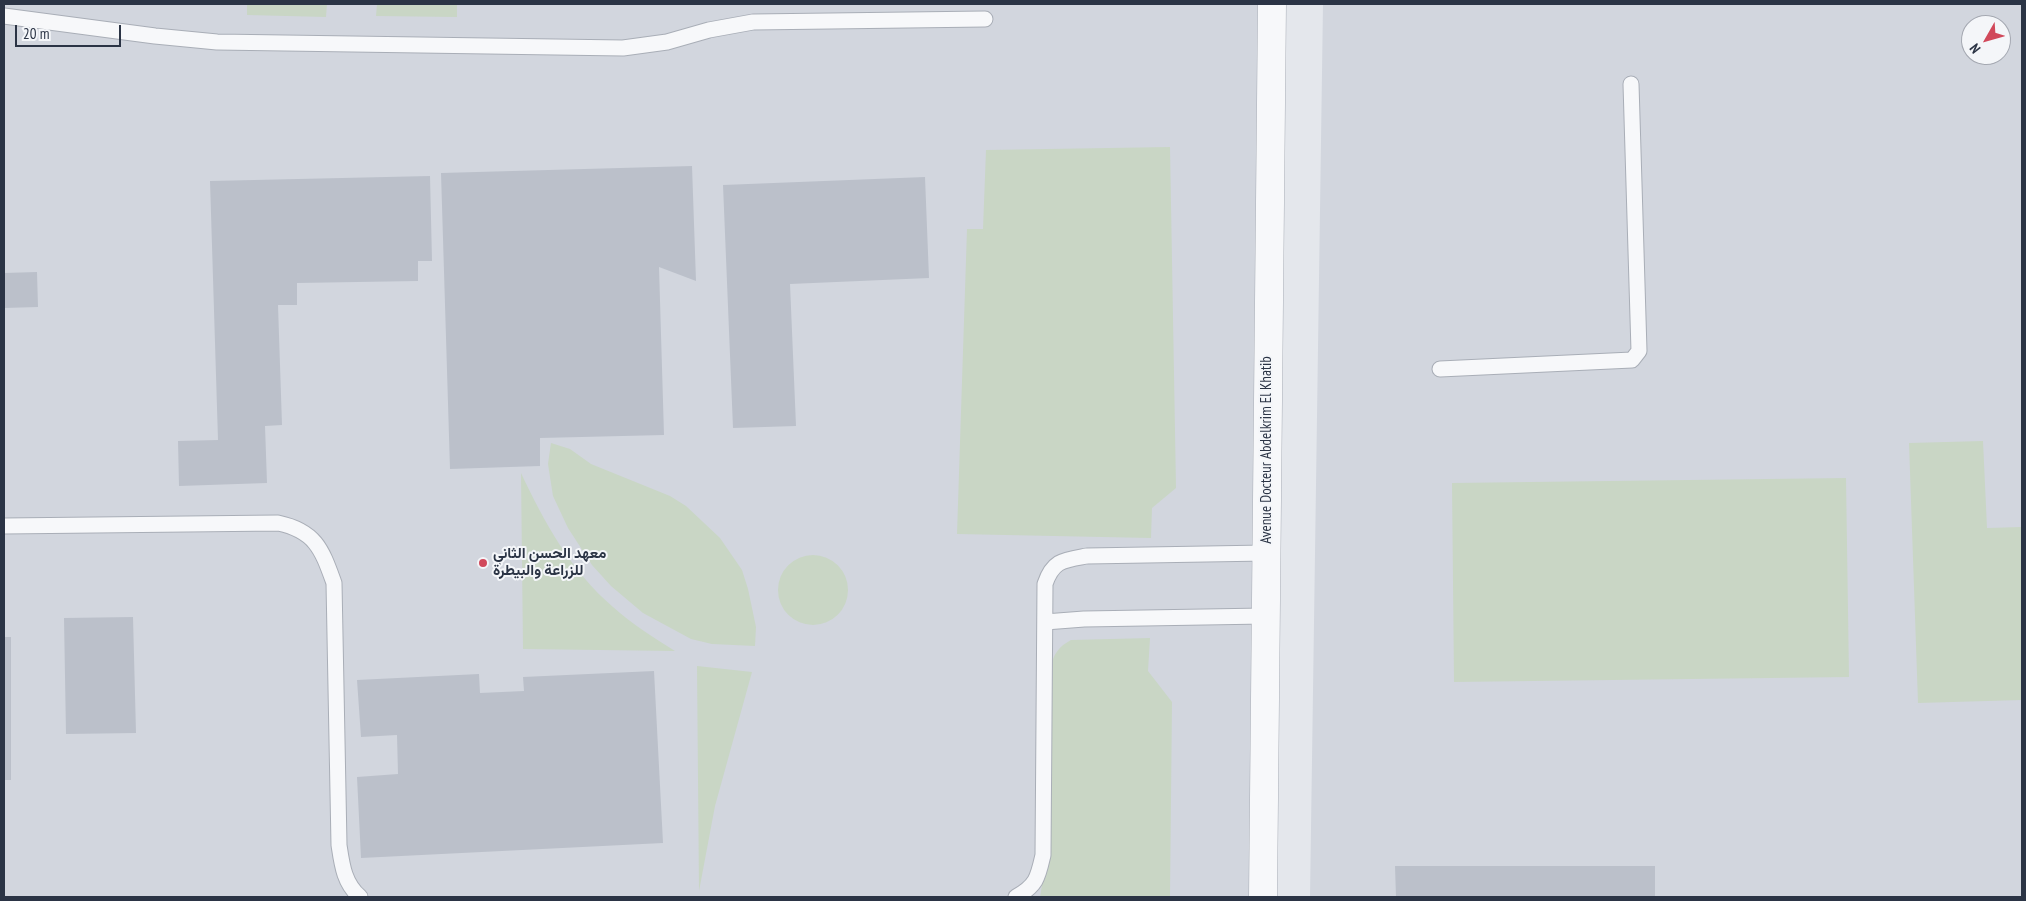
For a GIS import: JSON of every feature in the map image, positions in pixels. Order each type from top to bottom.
[{"type":"street","name":"Avenue Docteur Abdelkrim El Khatib","points":[[1263,897],[1272,4]]},
{"type":"lane","points":[[4,16],[154,36],[217,42],[623,48],[667,42],[709,30],[753,22],[985,19]]},
{"type":"lane","points":[[1440,369],[1632,360],[1639,351],[1631,84]]},
{"type":"lane","points":[[4,526],[278,523],[296,527],[310,536],[324,556],[334,583],[339,845],[344,876],[354,892],[360,897]]},
{"type":"lane","points":[[1016,897],[1029,890],[1039,876],[1042,855],[1045,584],[1054,566],[1063,560],[1086,556],[1266,552]]},
{"type":"lane","points":[[1045,622],[1266,616]]},
{"type":"shaded area","name":"معهد الحسن الثاني للزراعة والبيطرة","points":[[4,4],[1263,4],[1249,897],[4,897]]},
{"type":"shaded area","points":[[1323,4],[2022,4],[2022,897],[1310,897]]},
{"type":"green space","points":[[247,4],[327,4],[326,17],[247,15]]},
{"type":"green space","points":[[377,4],[457,4],[457,17],[376,16]]},
{"type":"green space","points":[[1170,147],[1176,488],[1152,508],[1151,538],[957,534],[967,229],[983,229],[986,150]]},
{"type":"green space","points":[[1983,441],[1987,528],[2022,527],[2022,700],[1918,703],[1909,443]]},
{"type":"green space","points":[[551,443],[570,449],[591,464],[670,496],[686,506],[720,538],[742,570],[756,627],[755,646],[712,644],[691,639],[643,613],[611,586],[592,565],[568,528],[553,496],[548,464]]},
{"type":"green space","points":[[521,473],[549,527],[571,562],[584,578],[620,613],[675,651],[523,649]]},
{"type":"green space","points":[[1846,478],[1849,677],[1454,682],[1452,483]]},
{"type":"green space","points":[[813,555],[826,558],[838,565],[845,577],[848,590],[845,603],[838,615],[826,622],[813,625],[800,622],[788,615],[781,603],[778,590],[781,577],[788,565],[800,558]]},
{"type":"green space","points":[[1150,638],[1148,671],[1172,702],[1170,897],[1040,897],[1050,668],[1053,659],[1057,651],[1071,640]]},
{"type":"green space","points":[[697,666],[752,672],[715,806],[699,891]]},
{"type":"building","points":[[692,166],[696,281],[659,267],[664,435],[540,438],[540,466],[450,469],[441,173]]},
{"type":"building","points":[[430,176],[432,261],[418,261],[418,281],[297,283],[297,305],[278,305],[282,425],[265,426],[267,483],[179,486],[178,441],[218,440],[210,181]]},
{"type":"building","points":[[925,177],[929,278],[790,284],[796,426],[733,428],[723,185]]},
{"type":"building","points":[[37,272],[38,307],[4,308],[4,273]]},
{"type":"building","points":[[133,617],[136,733],[66,734],[64,618]]},
{"type":"building","points":[[4,637],[11,637],[11,780],[4,780]]},
{"type":"building","points":[[654,671],[663,843],[361,858],[357,777],[398,774],[397,735],[361,737],[357,680],[479,674],[480,693],[524,691],[523,677]]},
{"type":"building","points":[[1395,866],[1655,866],[1655,897],[1396,897]]},
{"type":"place","name":"معهد الحسن الثاني للزراعة والبيطرة","points":[[483,563]]}]
